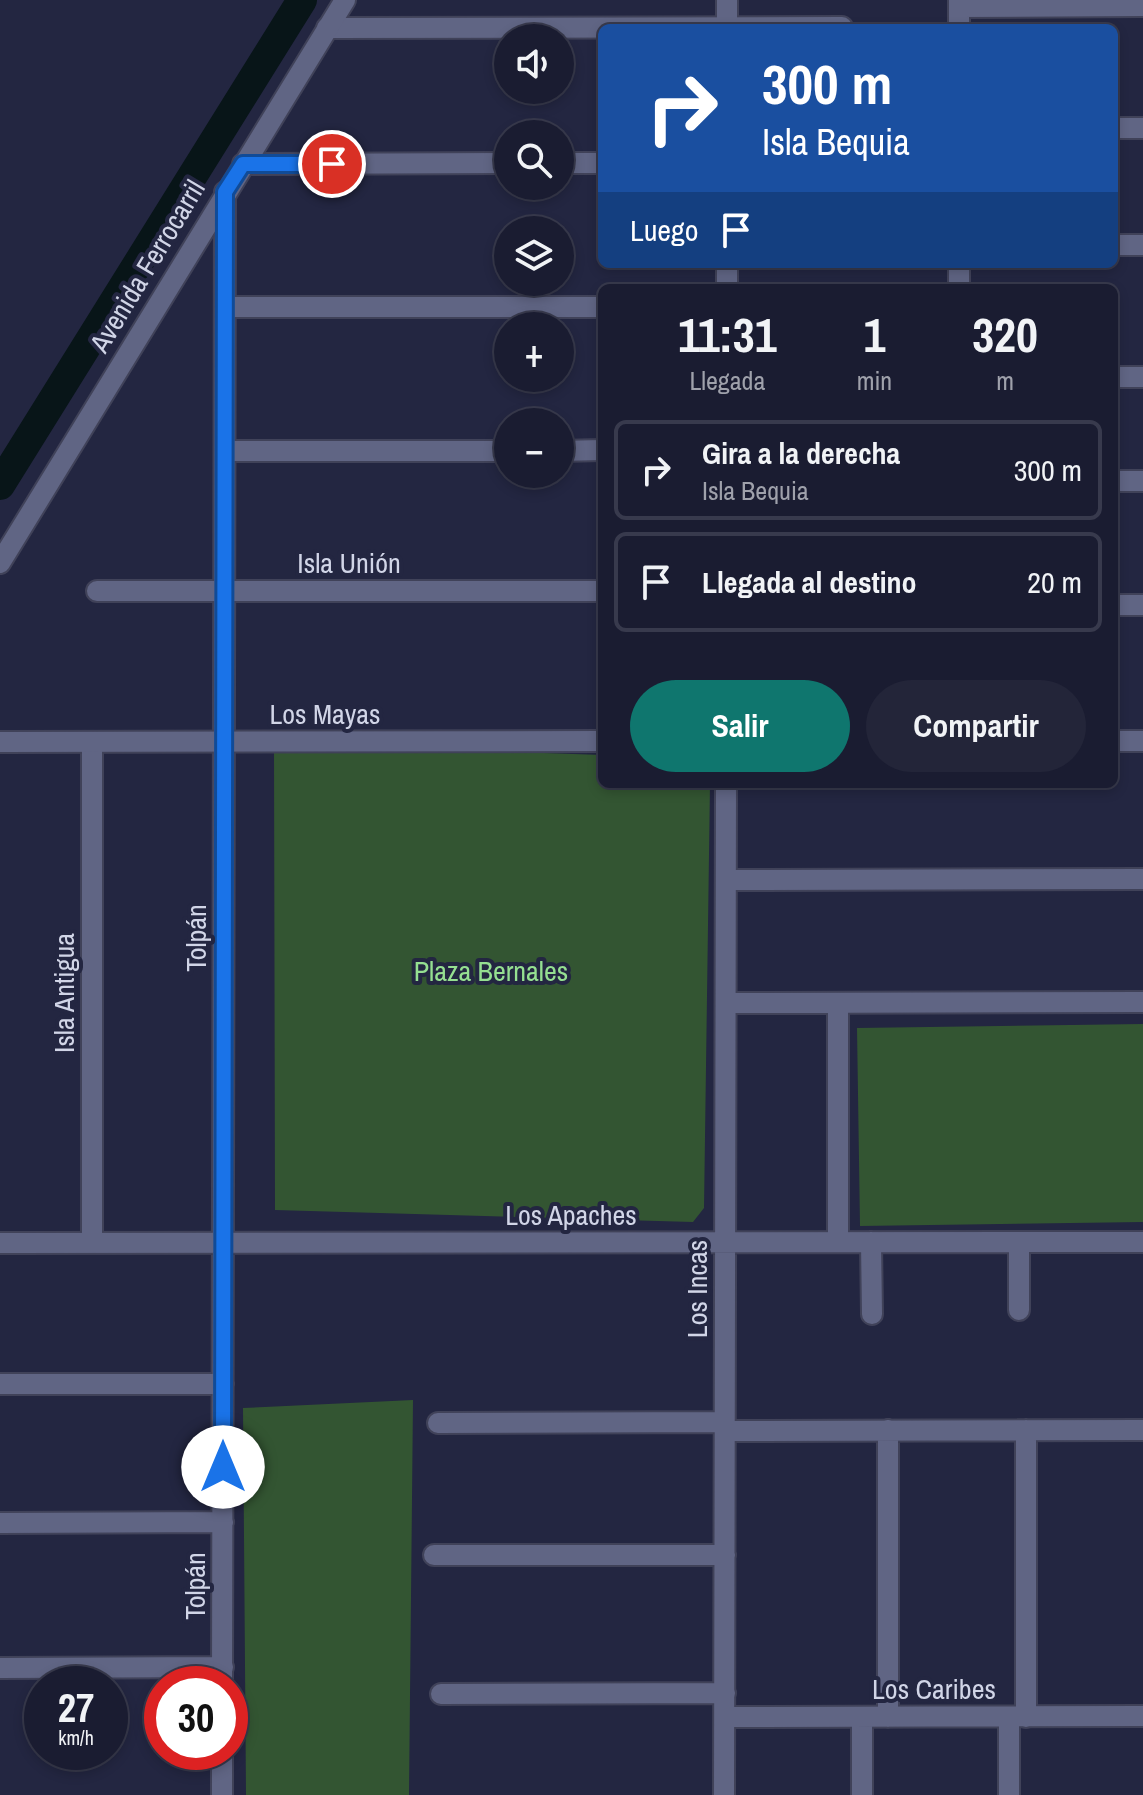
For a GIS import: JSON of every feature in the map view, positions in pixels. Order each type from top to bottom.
[{"type":"street","name":"Avenida Ferrocarril","points":[[0,563],[345,0]]},
{"type":"street","points":[[727,0],[727,24]]},
{"type":"street","points":[[959,24],[959,3],[1143,6]]},
{"type":"street","points":[[327,28],[598,28]]},
{"type":"street","points":[[1118,128],[1143,128]]},
{"type":"street","points":[[243,164],[494,163]]},
{"type":"street","points":[[574,163],[598,163]]},
{"type":"street","name":"Tolpán","points":[[222,1666],[225,192]]},
{"type":"street","points":[[1118,245],[1143,245]]},
{"type":"street","points":[[225,307],[598,307]]},
{"type":"street","points":[[1118,377],[1143,377]]},
{"type":"street","points":[[574,451],[598,450]]},
{"type":"street","points":[[225,451],[494,451]]},
{"type":"street","points":[[1118,481],[1143,481]]},
{"type":"street","name":"Isla Unión","points":[[97,591],[598,591]]},
{"type":"street","points":[[1118,605],[1143,605]]},
{"type":"street","name":"Los Mayas","points":[[0,742],[598,741]]},
{"type":"street","points":[[1118,741],[1143,741]]},
{"type":"street","name":"Isla Antigua","points":[[92,742],[92,1243]]},
{"type":"street","name":"Los Incas","points":[[724,1795],[726,788]]},
{"type":"street","points":[[726,880],[1143,879]]},
{"type":"street","points":[[726,1003],[1143,1002]]},
{"type":"street","points":[[838,1003],[838,1242]]},
{"type":"street","points":[[871,1242],[872,1314]]},
{"type":"street","points":[[1019,1242],[1019,1310]]},
{"type":"street","name":"Los Apaches","points":[[0,1243],[1143,1242]]},
{"type":"street","points":[[0,1384],[223,1384]]},
{"type":"street","points":[[438,1423],[888,1430],[1143,1430]]},
{"type":"street","points":[[888,1430],[888,1717]]},
{"type":"street","points":[[1009,1795],[1018,1717],[1026,1430]]},
{"type":"street","points":[[0,1523],[223,1522]]},
{"type":"street","points":[[434,1555],[725,1555]]},
{"type":"street","points":[[0,1668],[144,1673]]},
{"type":"street","points":[[441,1694],[725,1693]]},
{"type":"street","name":"Los Caribes","points":[[725,1717],[1143,1716]]},
{"type":"street","points":[[862,1717],[862,1795]]},
{"type":"street","points":[[222,1770],[222,1795]]},
{"type":"green space","name":"Plaza Bernales","points":[[274,744],[598,755],[598,788],[710,788],[704,1208],[693,1222],[275,1210]]},
{"type":"green space","points":[[1143,1024],[1143,1222],[860,1226],[857,1028]]},
{"type":"green space","points":[[413,1400],[409,1795],[246,1795],[248,1666],[245,1666],[243,1408]]},
{"type":"waterway","points":[[0,485],[302,0]]},
{"type":"route","points":[[223,1467],[225,192],[243,164],[332,164]]}]
